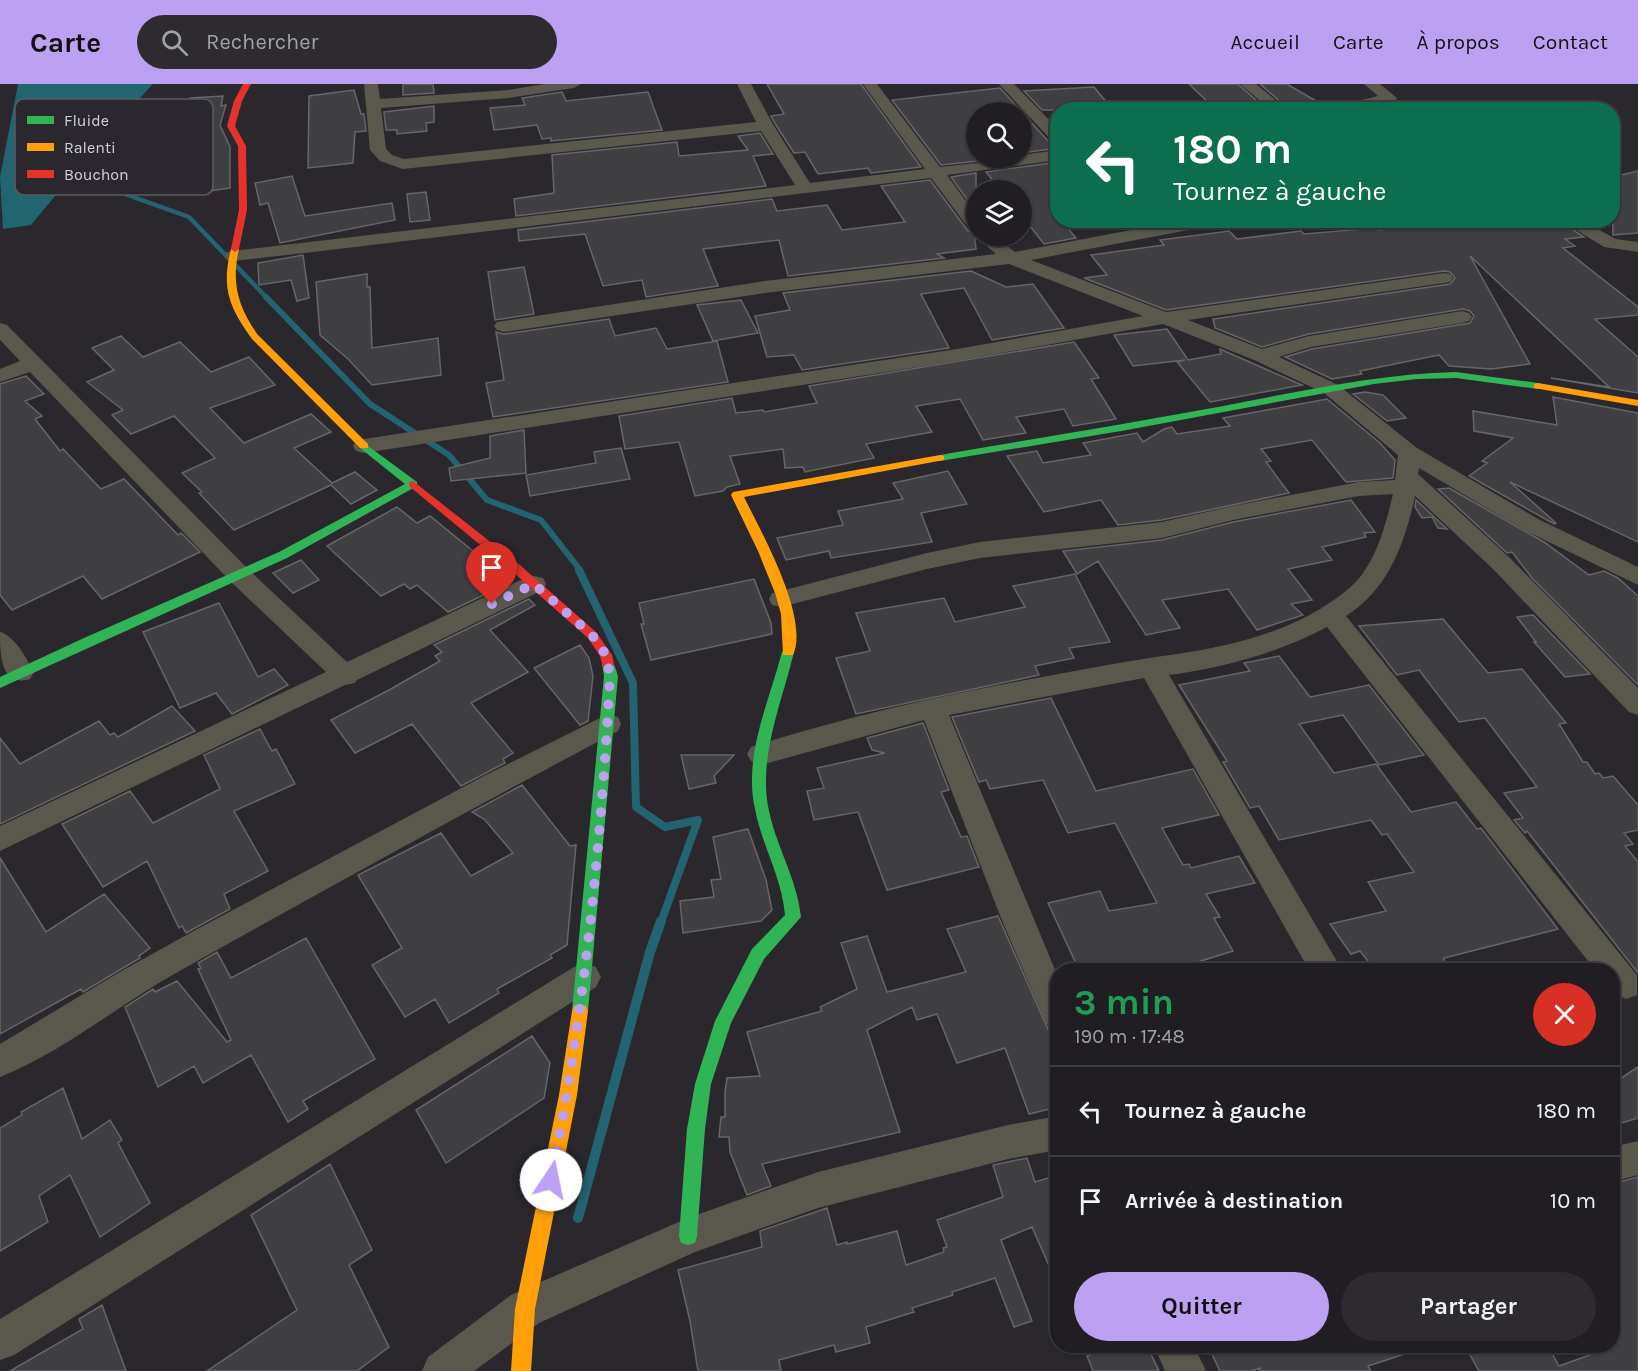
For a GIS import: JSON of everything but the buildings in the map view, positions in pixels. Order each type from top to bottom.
[{"type":"street","points":[[247,84],[238,101],[231,126],[242,149],[243,210],[229,270],[231,295],[240,317],[255,337],[364,446],[534,584],[592,635],[606,655],[610,676],[608,724],[585,977],[568,1095],[525,1309],[521,1371]]},
{"type":"street","points":[[371,84],[378,150],[386,158],[403,164],[766,126]]},
{"type":"street","points":[[374,104],[508,94],[574,84]]},
{"type":"street","points":[[744,84],[766,126],[805,188]]},
{"type":"street","points":[[870,84],[966,212]]},
{"type":"street","points":[[1006,84],[1050,130]]},
{"type":"street","points":[[1247,84],[1271,102]]},
{"type":"street","points":[[1371,84],[1394,101],[1388,102]]},
{"type":"street","points":[[233,256],[343,245],[464,228],[938,173],[1050,156]]},
{"type":"street","points":[[504,327],[765,287],[1011,258],[1172,228]]},
{"type":"street","points":[[1582,228],[1609,244],[1619,247],[1638,247]]},
{"type":"street","points":[[996,246],[1011,258],[1261,356],[1331,389],[1407,472],[1502,564],[1638,705]]},
{"type":"street","points":[[364,446],[945,357],[1165,318],[1443,278]]},
{"type":"street","points":[[1261,356],[1309,342],[1462,317]]},
{"type":"street","points":[[0,328],[32,364],[147,477],[240,576],[345,676]]},
{"type":"street","points":[[0,376],[32,364]]},
{"type":"street","points":[[688,1236],[696,1129],[703,1084],[723,1021],[758,954],[793,917],[788,875],[766,829],[759,791],[762,754],[791,638],[788,619],[781,599],[738,495],[1331,389],[1406,378],[1456,375],[1505,380],[1638,403]]},
{"type":"street","points":[[762,754],[933,708],[1151,667],[1203,661],[1246,650],[1289,635],[1330,614],[1358,595],[1376,574],[1390,540],[1407,472]]},
{"type":"street","points":[[781,599],[927,561],[980,550],[1162,530],[1233,513],[1359,489],[1407,472],[1532,525],[1638,577]]},
{"type":"street","points":[[0,641],[11,677],[83,642],[240,576],[370,510],[413,484]]},
{"type":"street","points":[[0,839],[534,584]]},
{"type":"street","points":[[1330,614],[1608,963]]},
{"type":"street","points":[[1151,667],[1322,963]]},
{"type":"street","points":[[933,708],[1016,918],[1050,996]]},
{"type":"street","points":[[0,1061],[66,1026],[126,985],[449,806],[608,724]]},
{"type":"street","points":[[0,1341],[585,977]]},
{"type":"street","points":[[442,1371],[525,1309],[688,1236],[818,1190],[1008,1142],[1050,1134]]},
{"type":"street","points":[[1620,1163],[1638,1158]]},
{"type":"street","points":[[1176,1353],[1185,1371]]},
{"type":"water","points":[[18,84],[153,84],[139,99],[15,99]]},
{"type":"water","points":[[15,100],[15,195],[56,195],[31,225],[3,229],[0,177]]},
{"type":"waterway","points":[[128,195],[189,217],[267,298]]},
{"type":"waterway","points":[[266,297],[370,404],[449,455],[487,500],[541,520],[581,571]]},
{"type":"waterway","points":[[579,570],[633,683],[636,807],[665,827],[698,820],[661,922]]},
{"type":"waterway","points":[[578,1218],[650,952],[661,921]]},
{"type":"traffic: fast","points":[[940,458],[1127,427],[1374,381],[1417,376],[1456,375],[1538,386]]},
{"type":"traffic: fast","points":[[0,683],[88,641],[283,555],[413,484],[364,446]]},
{"type":"traffic: fast","points":[[688,1236],[696,1129],[703,1084],[723,1021],[758,954],[793,917],[789,888],[764,820],[759,787],[762,748],[788,652]]},
{"type":"traffic: fast","points":[[580,1011],[611,676],[608,664]]},
{"type":"traffic: slow","points":[[235,249],[230,286],[236,306],[247,326],[255,337],[364,446]]},
{"type":"traffic: slow","points":[[1538,386],[1638,403]]},
{"type":"traffic: slow","points":[[788,652],[787,614],[781,593],[737,495],[940,458]]},
{"type":"traffic: slow","points":[[521,1371],[525,1309],[568,1095],[580,1011]]},
{"type":"traffic: jam","points":[[235,249],[243,210],[242,146],[231,126],[238,101],[247,84]]},
{"type":"traffic: jam","points":[[413,484],[517,569],[592,635],[606,655],[608,664]]},
{"type":"route","points":[[492,604],[534,584],[592,635],[606,655],[610,676],[598,850],[585,977],[568,1095],[551,1180]]}]
